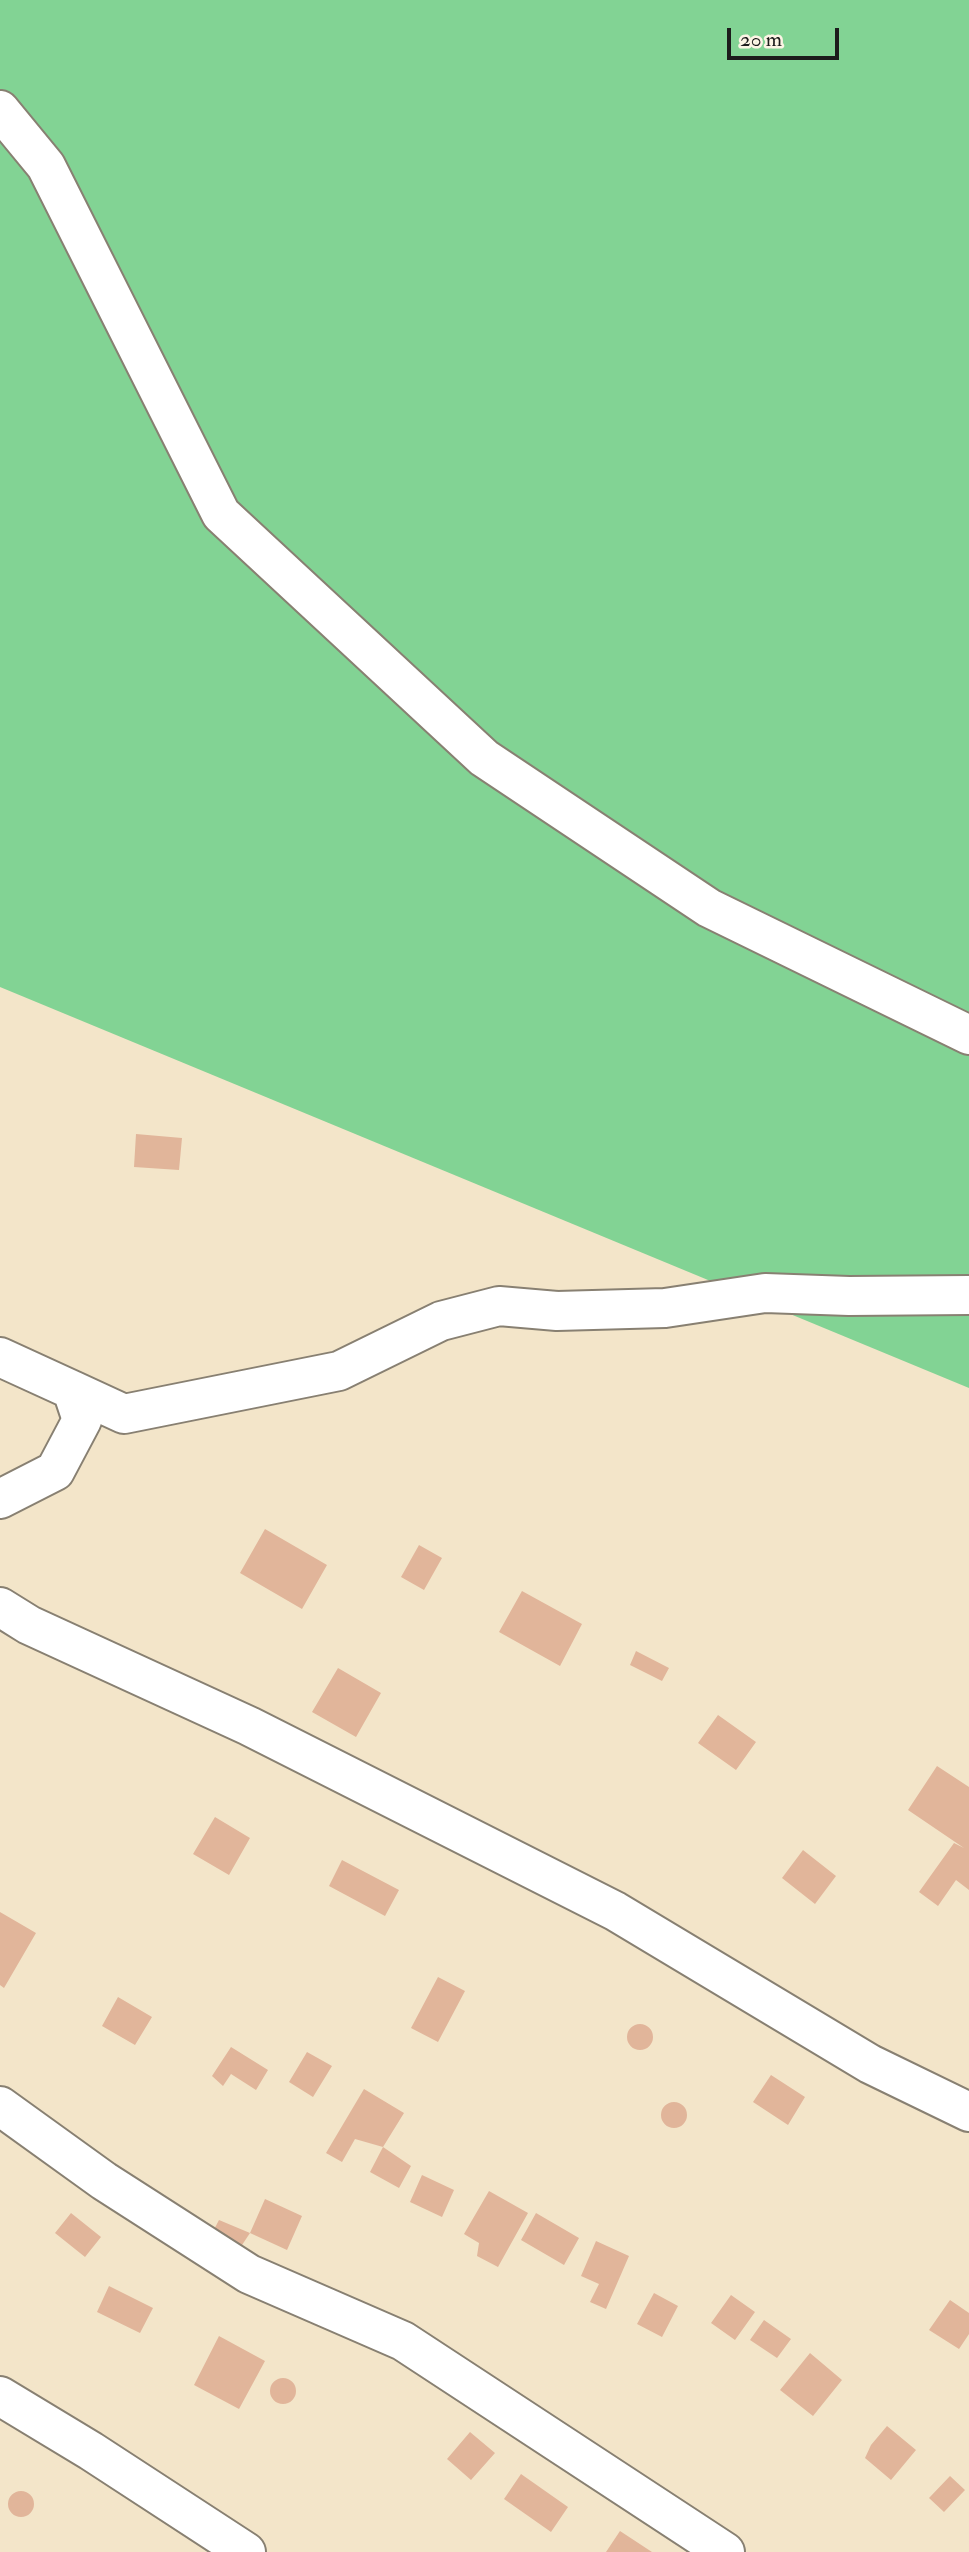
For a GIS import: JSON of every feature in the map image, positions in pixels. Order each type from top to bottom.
[{"type":"street","points":[[0,110],[46,166],[221,514],[484,758],[709,908],[969,1035]]},
{"type":"street","points":[[0,1357],[124,1414],[339,1371],[441,1321],[499,1306],[557,1311],[664,1308],[765,1293],[965,1296]]},
{"type":"street","points":[[0,1499],[55,1471],[82,1420],[72,1390]]},
{"type":"street","points":[[0,1607],[29,1625],[249,1726],[615,1911],[870,2064],[969,2112]]},
{"type":"street","points":[[0,2106],[104,2181],[249,2274],[403,2340],[725,2552]]},
{"type":"street","points":[[0,2396],[91,2451],[246,2552]]},
{"type":"green space","points":[[0,0],[969,0],[969,1388],[0,987]]},
{"type":"building","points":[[136,1134],[182,1138],[179,1170],[134,1167]]},
{"type":"building","points":[[265,1529],[327,1565],[302,1609],[240,1573]]},
{"type":"building","points":[[419,1545],[442,1558],[424,1590],[401,1577]]},
{"type":"building","points":[[522,1591],[582,1624],[560,1666],[499,1632]]},
{"type":"building","points":[[636,1651],[669,1668],[662,1681],[630,1665]]},
{"type":"building","points":[[338,1668],[381,1693],[356,1737],[312,1712]]},
{"type":"building","points":[[718,1715],[756,1742],[736,1770],[698,1743]]},
{"type":"building","points":[[937,1766],[969,1787],[969,1890],[956,1880],[938,1906],[919,1892],[954,1843],[964,1848],[908,1810]]},
{"type":"building","points":[[215,1817],[250,1838],[229,1875],[193,1854]]},
{"type":"building","points":[[803,1850],[836,1876],[815,1904],[782,1878]]},
{"type":"building","points":[[342,1860],[399,1890],[385,1916],[329,1886]]},
{"type":"building","points":[[0,1912],[36,1933],[4,1988],[0,1985]]},
{"type":"building","points":[[438,1977],[465,1991],[438,2042],[411,2028]]},
{"type":"building","points":[[118,1997],[152,2017],[135,2045],[102,2026]]},
{"type":"building","points":[[640,2024],[649,2028],[653,2037],[649,2046],[640,2050],[631,2046],[627,2037],[631,2028]]},
{"type":"building","points":[[231,2047],[268,2070],[256,2090],[231,2074],[223,2086],[212,2076]]},
{"type":"building","points":[[307,2052],[332,2066],[313,2097],[289,2082]]},
{"type":"building","points":[[771,2075],[805,2097],[788,2125],[753,2102]]},
{"type":"building","points":[[364,2089],[404,2113],[383,2147],[355,2139],[342,2162],[326,2153]]},
{"type":"building","points":[[674,2102],[683,2106],[687,2115],[683,2124],[674,2128],[665,2124],[661,2115],[665,2106]]},
{"type":"building","points":[[383,2147],[411,2166],[399,2188],[370,2172]]},
{"type":"building","points":[[422,2175],[454,2190],[442,2217],[410,2202]]},
{"type":"building","points":[[489,2191],[528,2213],[498,2267],[477,2256],[479,2243],[464,2234]]},
{"type":"building","points":[[265,2199],[302,2216],[287,2250],[250,2233]]},
{"type":"building","points":[[71,2213],[101,2237],[85,2257],[55,2233]]},
{"type":"building","points":[[536,2213],[579,2238],[564,2265],[521,2240]]},
{"type":"building","points":[[219,2220],[250,2233],[234,2257],[207,2243]]},
{"type":"building","points":[[596,2241],[629,2256],[606,2309],[590,2302],[599,2284],[581,2276]]},
{"type":"building","points":[[109,2286],[153,2308],[140,2333],[97,2312]]},
{"type":"building","points":[[654,2293],[678,2306],[662,2337],[637,2324]]},
{"type":"building","points":[[731,2295],[755,2312],[735,2340],[711,2323]]},
{"type":"building","points":[[950,2300],[969,2313],[969,2334],[959,2349],[929,2330]]},
{"type":"building","points":[[764,2320],[791,2339],[777,2358],[750,2340]]},
{"type":"building","points":[[219,2336],[265,2361],[239,2409],[194,2385]]},
{"type":"building","points":[[810,2353],[842,2380],[813,2416],[780,2390]]},
{"type":"building","points":[[283,2378],[292,2382],[296,2391],[292,2400],[283,2404],[274,2400],[270,2391],[274,2382]]},
{"type":"building","points":[[887,2426],[916,2450],[891,2480],[865,2458],[871,2445]]},
{"type":"building","points":[[470,2432],[495,2453],[471,2480],[447,2459]]},
{"type":"building","points":[[521,2474],[568,2507],[551,2532],[504,2499]]},
{"type":"building","points":[[950,2476],[965,2490],[944,2512],[929,2498]]},
{"type":"building","points":[[21,2491],[30,2495],[34,2504],[30,2513],[21,2517],[12,2513],[8,2504],[12,2495]]},
{"type":"building","points":[[620,2531],[652,2552],[606,2552]]}]
